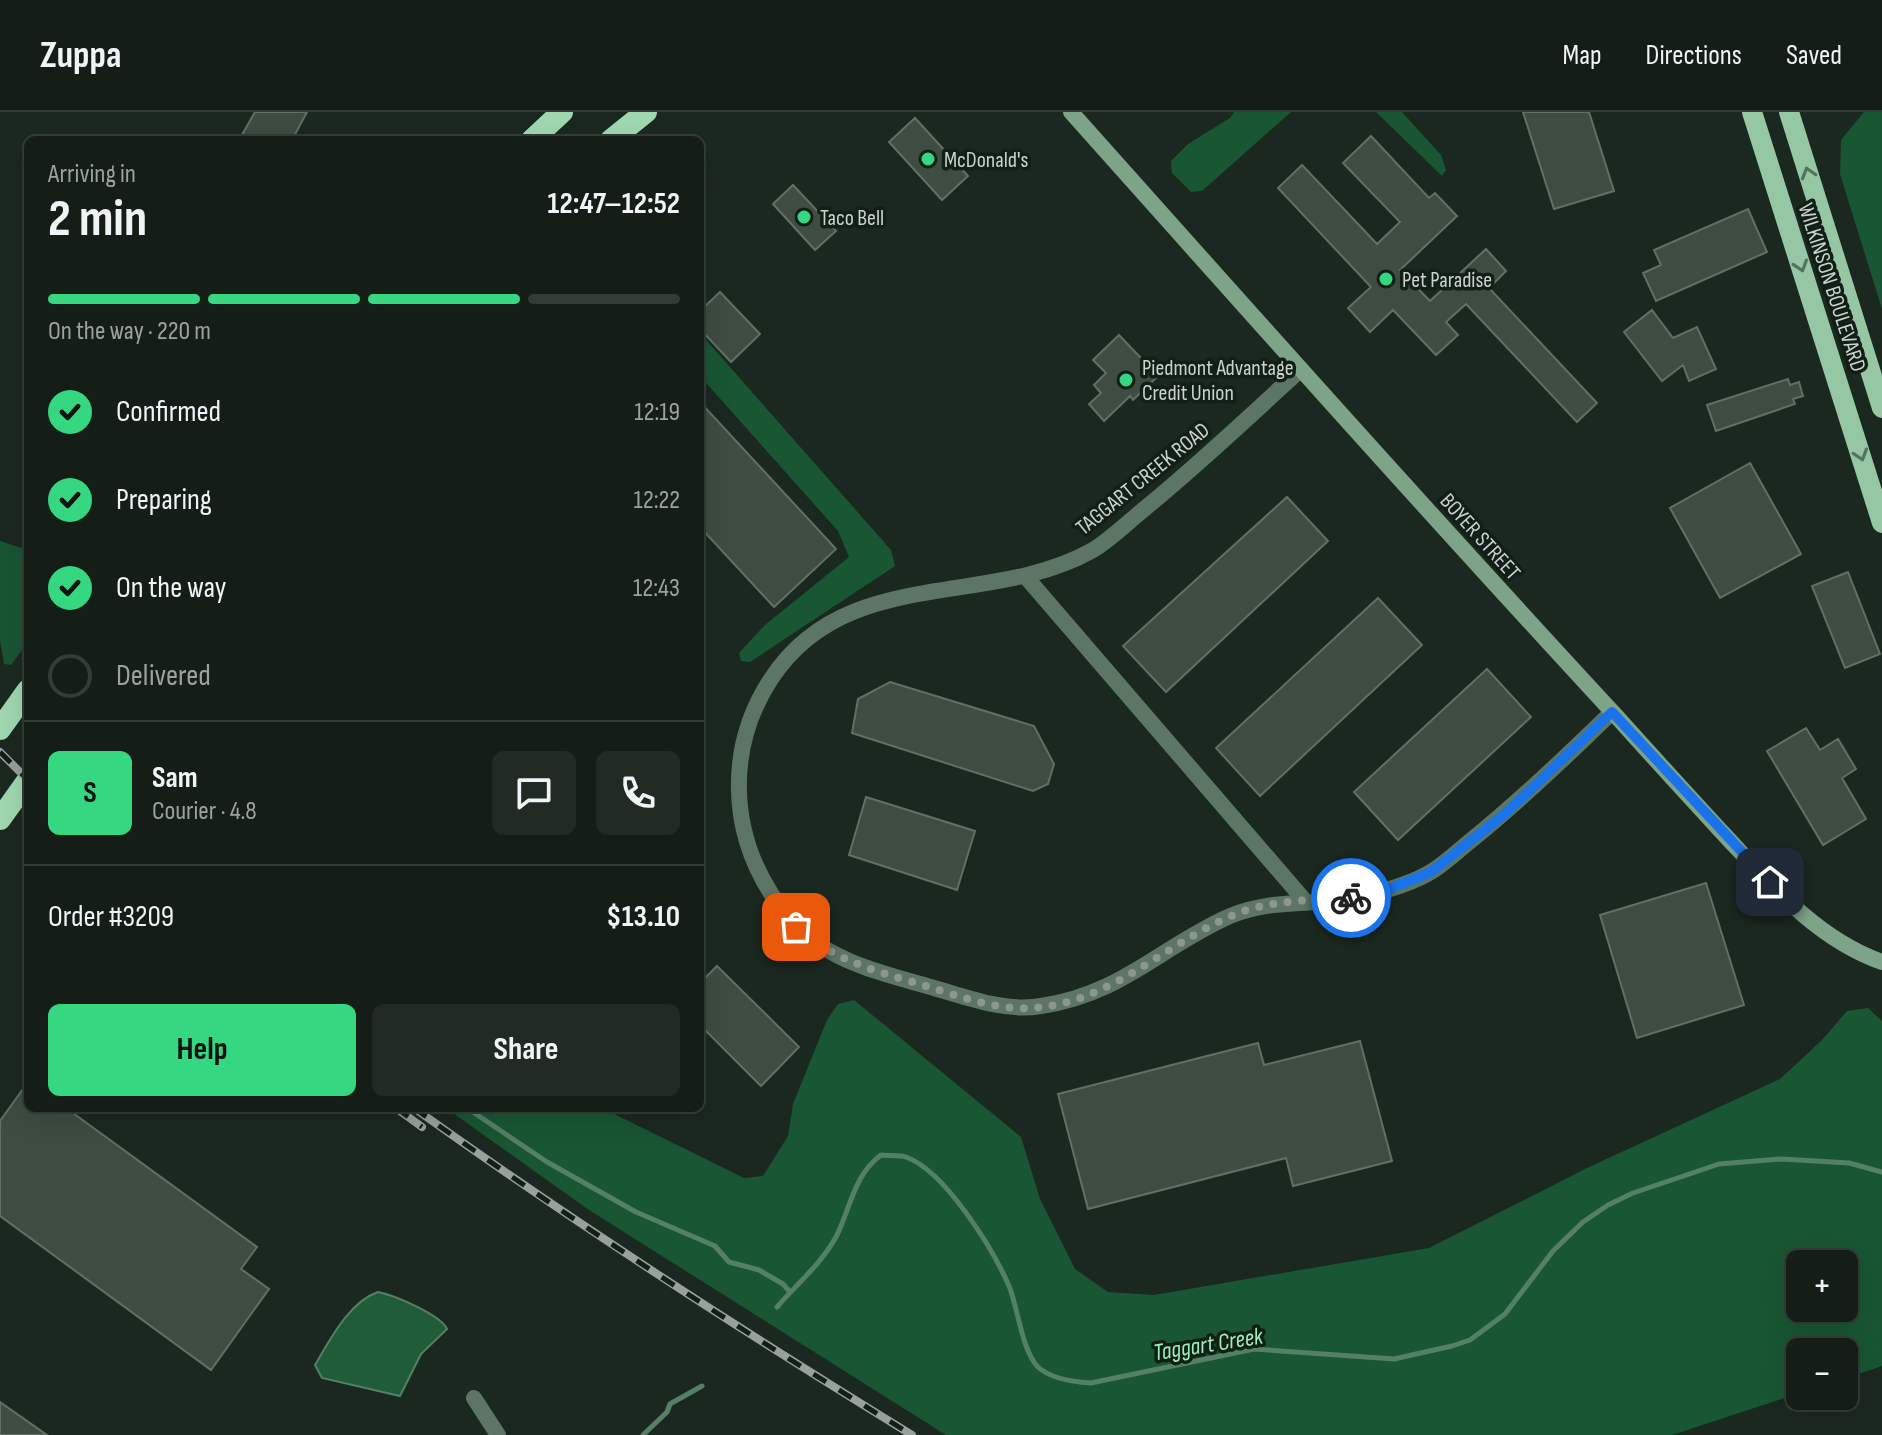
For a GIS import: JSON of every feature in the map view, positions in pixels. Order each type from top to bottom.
[{"type":"highway","points":[[536,136],[562,112]]},
{"type":"highway","points":[[616,136],[646,112]]},
{"type":"highway","points":[[0,729],[24,696]]},
{"type":"highway","points":[[0,819],[24,786]]},
{"type":"main road","name":"BOYER STREET","points":[[1071,112],[1612,712],[1799,912],[1833,939],[1861,955],[1882,962]]},
{"type":"main road","name":"WILKINSON BOULEVARD","points":[[1752,112],[1882,522]]},
{"type":"main road","name":"WILKINSON BOULEVARD","points":[[1789,112],[1882,408]]},
{"type":"street","name":"TAGGART CREEK ROAD","points":[[1301,369],[1184,478],[1095,549],[1026,577],[899,596],[865,607],[832,621],[791,654],[772,677],[745,735],[739,766],[738,797],[740,821],[760,878],[796,927],[811,940],[861,967],[1008,1008],[1035,1008],[1075,1000],[1104,990],[1201,930],[1233,915],[1254,908],[1305,901],[1359,898],[1431,872],[1506,813],[1612,712]]},
{"type":"street","points":[[1026,577],[1305,901]]},
{"type":"street","points":[[474,1398],[498,1435]]},
{"type":"shaded area","points":[[1234,112],[1291,112],[1202,191],[1191,192],[1172,173],[1171,161],[1188,144],[1230,118]]},
{"type":"shaded area","points":[[1376,112],[1402,112],[1441,155],[1446,170],[1442,176]]},
{"type":"shaded area","points":[[1864,112],[1882,112],[1882,309],[1840,174],[1841,140]]},
{"type":"shaded area","points":[[704,338],[891,550],[895,566],[750,662],[741,661],[739,653],[765,625],[849,557],[838,531],[704,380]]},
{"type":"shaded area","points":[[0,541],[24,549],[24,647],[11,665],[4,664],[0,640]]},
{"type":"shaded area","points":[[854,1000],[1021,1137],[1040,1199],[1075,1269],[1108,1292],[1154,1295],[1429,1248],[1587,1168],[1780,1079],[1822,1040],[1847,1011],[1868,1008],[1882,1021],[1882,1366],[1858,1374],[1858,1338],[1786,1338],[1786,1398],[1672,1435],[946,1435],[589,1210],[452,1112],[610,1112],[744,1178],[763,1176],[788,1136],[793,1104],[827,1020],[838,1004]]},
{"type":"shaded area","points":[[378,1292],[427,1312],[447,1329],[421,1354],[400,1396],[322,1378],[315,1365],[349,1313]]},
{"type":"building","points":[[255,112],[307,112],[294,136],[241,136]]},
{"type":"building","points":[[1523,112],[1589,112],[1614,191],[1554,209]]},
{"type":"building","name":"McDonald's","points":[[915,118],[968,176],[942,200],[889,142]]},
{"type":"building","name":"Pet Paradise","points":[[1371,136],[1429,198],[1435,193],[1457,216],[1400,270],[1430,301],[1486,249],[1506,271],[1489,288],[1597,403],[1577,422],[1466,304],[1446,322],[1458,335],[1436,355],[1393,310],[1370,332],[1348,308],[1371,287],[1278,188],[1302,165],[1377,244],[1400,222],[1343,163]]},
{"type":"building","name":"Taco Bell","points":[[793,185],[836,231],[815,250],[773,204]]},
{"type":"building","points":[[1748,209],[1767,252],[1656,301],[1643,273],[1661,265],[1654,250]]},
{"type":"building","points":[[720,292],[760,334],[731,362],[704,333],[704,307]]},
{"type":"building","points":[[1652,310],[1673,338],[1697,327],[1716,369],[1689,381],[1683,365],[1662,381],[1624,332]]},
{"type":"building","name":"Piedmont Advantage Credit Union","points":[[1119,335],[1158,376],[1133,400],[1130,396],[1104,421],[1089,404],[1101,393],[1094,385],[1106,373],[1093,360]]},
{"type":"building","points":[[1788,379],[1790,385],[1799,382],[1803,396],[1793,399],[1795,404],[1716,431],[1707,405]]},
{"type":"building","points":[[704,406],[836,549],[774,607],[704,531]]},
{"type":"building","points":[[1750,463],[1801,554],[1720,598],[1670,508]]},
{"type":"building","points":[[1287,497],[1328,541],[1166,692],[1123,646]]},
{"type":"building","points":[[1848,572],[1880,654],[1845,668],[1812,586]]},
{"type":"building","points":[[1378,598],[1422,645],[1260,796],[1216,748]]},
{"type":"building","points":[[1487,669],[1531,717],[1398,840],[1354,792]]},
{"type":"building","points":[[890,682],[1034,726],[1054,764],[1048,784],[1033,791],[852,733],[858,699]]},
{"type":"building","points":[[1806,728],[1820,750],[1838,739],[1856,769],[1842,778],[1866,819],[1823,845],[1767,751]]},
{"type":"building","points":[[866,797],[975,831],[957,890],[849,855]]},
{"type":"building","points":[[1706,883],[1744,1005],[1637,1038],[1600,915]]},
{"type":"building","points":[[717,966],[799,1047],[761,1086],[704,1029],[704,979]]},
{"type":"building","points":[[1360,1041],[1392,1161],[1293,1186],[1286,1158],[1088,1209],[1058,1094],[1258,1043],[1264,1065]]},
{"type":"building","points":[[24,1088],[24,1112],[71,1112],[257,1247],[241,1269],[269,1289],[211,1370],[0,1216],[0,1121]]},
{"type":"building","points":[[0,1402],[47,1435],[0,1435]]},
{"type":"waterway","points":[[473,1112],[547,1162],[636,1212],[715,1246],[729,1262],[759,1270],[783,1284],[790,1292]]},
{"type":"waterway","name":"Taggart Creek","points":[[777,1307],[831,1245],[859,1181],[881,1155],[906,1157],[921,1165],[952,1194],[992,1252],[1009,1286],[1024,1340],[1038,1367],[1056,1377],[1091,1383],[1254,1349],[1394,1359],[1452,1346],[1470,1340],[1505,1314],[1553,1251],[1583,1222],[1633,1193],[1719,1164],[1781,1159],[1849,1163],[1882,1172]]},
{"type":"waterway","name":"Taggart Creek","points":[[643,1435],[667,1412],[670,1404],[702,1386]]},
{"type":"railway","points":[[0,752],[24,776]]},
{"type":"railway","points":[[401,1112],[422,1127]]},
{"type":"railway","points":[[420,1112],[660,1276],[912,1435]]},
{"type":"way so far","points":[[796,927],[811,940],[861,967],[1008,1008],[1035,1008],[1104,990],[1201,930],[1233,915],[1254,908],[1351,898]]},
{"type":"place","name":"McDonald's","points":[[928,159]]},
{"type":"place","name":"Taco Bell","points":[[804,217]]},
{"type":"place","name":"Pet Paradise","points":[[1386,279]]},
{"type":"place","name":"Piedmont Advantage Credit Union","points":[[1126,380]]},
{"type":"route","points":[[1351,898],[1389,889],[1431,872],[1506,813],[1612,712],[1770,882]]}]
